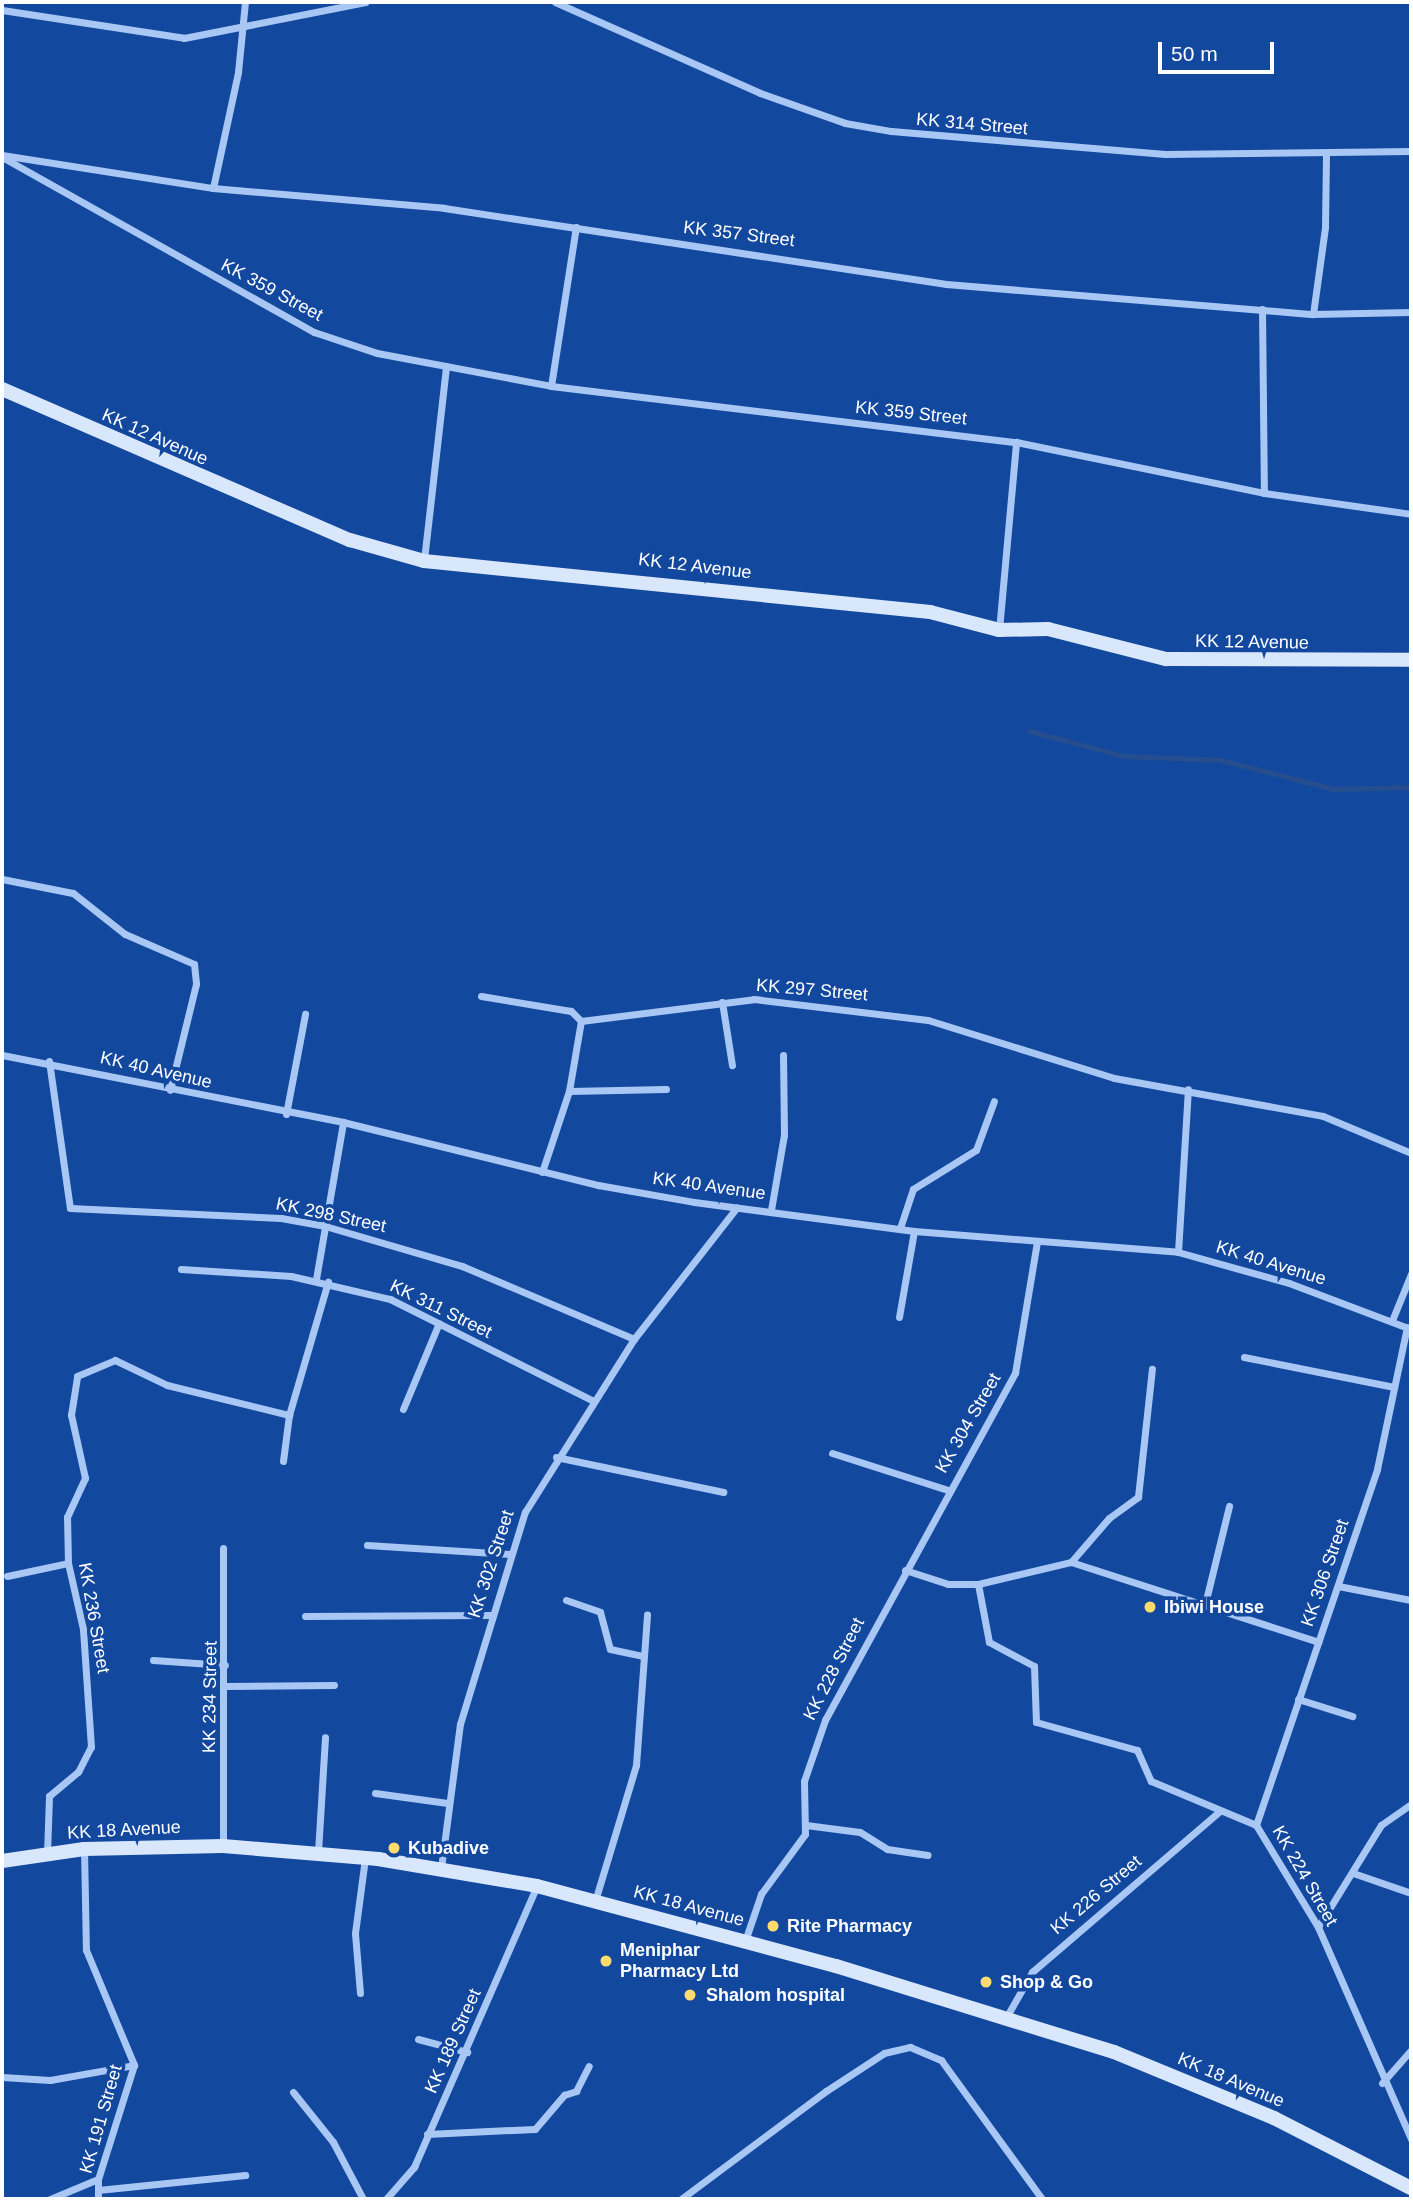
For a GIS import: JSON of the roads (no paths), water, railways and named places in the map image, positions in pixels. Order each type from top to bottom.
[{"type":"main road","name":"KK 12 Avenue","points":[[2,389],[350,540],[424,561],[930,612],[999,630],[1048,629],[1166,659],[1411,660]]},
{"type":"main road","name":"KK 18 Avenue","points":[[2,1861],[83,1849],[223,1846],[365,1857],[537,1886],[1007,2015],[1204,2088],[1411,2188]]},
{"type":"street","points":[[213,188],[220,160],[245,2]]},
{"type":"street","points":[[2,10],[184,38],[241,31],[365,2]]},
{"type":"street","name":"KK 314 Street","points":[[555,2],[694,65],[845,123],[1013,144],[1326,154],[1411,151]]},
{"type":"street","points":[[1314,314],[1325,237],[1326,154]]},
{"type":"street","name":"KK 357 Street","points":[[2,156],[213,188],[576,227],[946,284],[1314,314],[1411,312]]},
{"type":"street","name":"KK 359 Street","points":[[2,156],[314,332],[446,366],[551,386],[1016,442],[1264,493],[1411,514]]},
{"type":"street","points":[[551,386],[576,227]]},
{"type":"street","points":[[1262,309],[1264,493]]},
{"type":"street","points":[[424,561],[446,366]]},
{"type":"street","points":[[999,630],[1016,442]]},
{"type":"street","points":[[2,879],[73,893],[125,934],[194,964],[196,984],[170,1090]]},
{"type":"street","points":[[481,996],[571,1011],[581,1021],[569,1091],[542,1172]]},
{"type":"street","name":"KK 297 Street","points":[[581,1021],[722,1002],[790,1000],[928,1020],[1114,1077],[1323,1116],[1411,1153]]},
{"type":"street","points":[[722,1002],[732,1065]]},
{"type":"street","points":[[286,1114],[305,1014]]},
{"type":"street","name":"KK 40 Avenue","points":[[2,1055],[49,1061],[170,1090],[286,1114],[343,1122],[542,1172],[737,1207],[914,1231],[1178,1252],[1393,1318],[1409,1328]]},
{"type":"street","points":[[771,1210],[784,1135],[783,1055]]},
{"type":"street","name":"KK 298 Street","points":[[49,1061],[70,1208],[281,1218],[325,1226],[462,1266],[634,1339]]},
{"type":"street","points":[[569,1091],[666,1089]]},
{"type":"street","points":[[1178,1252],[1188,1089]]},
{"type":"street","points":[[900,1228],[913,1189],[976,1150],[994,1101]]},
{"type":"street","points":[[316,1279],[343,1122]]},
{"type":"street","name":"KK 302 Street","points":[[441,1868],[447,1803],[463,1712],[525,1512],[556,1457],[634,1339],[737,1207]]},
{"type":"street","points":[[899,1317],[914,1231]]},
{"type":"street","name":"KK 304 Street","points":[[905,1570],[1015,1373],[1037,1242]]},
{"type":"street","name":"KK 311 Street","points":[[181,1269],[316,1279],[390,1299],[594,1401]]},
{"type":"street","points":[[1393,1318],[1411,1274]]},
{"type":"street","points":[[283,1461],[289,1415],[328,1282]]},
{"type":"street","points":[[403,1409],[439,1323]]},
{"type":"street","name":"KK 306 Street","points":[[1256,1825],[1377,1469],[1409,1328]]},
{"type":"street","points":[[1244,1357],[1394,1387]]},
{"type":"street","name":"KK 236 Street","points":[[47,1855],[49,1796],[78,1772],[91,1747],[83,1629],[68,1563],[67,1517],[85,1478],[71,1415],[77,1376],[115,1360],[167,1385],[289,1415]]},
{"type":"street","points":[[1071,1562],[1109,1518],[1138,1497],[1152,1369]]},
{"type":"street","points":[[832,1453],[948,1490]]},
{"type":"street","points":[[556,1457],[723,1492]]},
{"type":"street","points":[[1205,1604],[1229,1506]]},
{"type":"street","points":[[368,1545],[511,1554]]},
{"type":"street","name":"KK 234 Street","points":[[223,1548],[223,1846]]},
{"type":"street","points":[[905,1570],[948,1584],[978,1584],[1071,1562],[1318,1642]]},
{"type":"street","points":[[7,1576],[68,1563]]},
{"type":"street","name":"KK 228 Street","points":[[806,1825],[802,1794],[813,1748],[905,1570]]},
{"type":"street","name":"KK 224 Street","points":[[978,1584],[989,1642],[1034,1666],[1036,1722],[1137,1751],[1151,1781],[1256,1825],[1318,1927],[1382,2083],[1411,2139]]},
{"type":"street","points":[[1338,1587],[1411,1600]]},
{"type":"street","points":[[566,1600],[600,1612],[610,1648],[642,1656]]},
{"type":"street","points":[[595,1901],[636,1765],[646,1614]]},
{"type":"street","points":[[304,1616],[491,1615]]},
{"type":"street","points":[[153,1660],[225,1665]]},
{"type":"street","points":[[225,1686],[334,1685]]},
{"type":"street","points":[[1298,1699],[1352,1716]]},
{"type":"street","points":[[318,1852],[325,1737]]},
{"type":"street","points":[[375,1793],[447,1803]]},
{"type":"street","points":[[1318,1927],[1381,1825],[1411,1804]]},
{"type":"street","name":"KK 226 Street","points":[[1007,2015],[1032,1972],[1220,1811]]},
{"type":"street","points":[[745,1941],[761,1894],[799,1846],[806,1825],[860,1832],[887,1849],[928,1855]]},
{"type":"street","name":"KK 191 Street","points":[[83,1849],[86,1950],[134,2065],[98,2179],[98,2199]]},
{"type":"street","points":[[360,1993],[355,1933],[365,1857]]},
{"type":"street","points":[[1353,1873],[1411,1893]]},
{"type":"street","name":"KK 189 Street","points":[[389,2199],[407,2182],[467,2052],[537,1886]]},
{"type":"street","points":[[418,2039],[467,2052]]},
{"type":"street","points":[[681,2199],[826,2091],[884,2053],[910,2047],[941,2060],[1042,2199]]},
{"type":"street","points":[[1382,2083],[1411,2050]]},
{"type":"street","points":[[2,2077],[50,2080],[134,2065]]},
{"type":"street","points":[[427,2134],[535,2129],[564,2095],[576,2091],[590,2066]]},
{"type":"street","points":[[293,2092],[332,2142],[363,2199]]},
{"type":"street","points":[[97,2190],[244,2175]]},
{"type":"street","points":[[50,2199],[98,2179]]},
{"type":"waterway","points":[[1030,731],[1124,756],[1221,760],[1334,789],[1411,787]]},
{"type":"place","name":"Ibiwi House","points":[[1150,1607]]},
{"type":"place","name":"Kubadive","points":[[394,1848]]},
{"type":"place","name":"Rite Pharmacy","points":[[773,1926]]},
{"type":"place","name":"Meniphar Pharmacy Ltd","points":[[606,1961]]},
{"type":"place","name":"Shop & Go","points":[[986,1982]]},
{"type":"place","name":"Shalom hospital","points":[[690,1995]]}]
